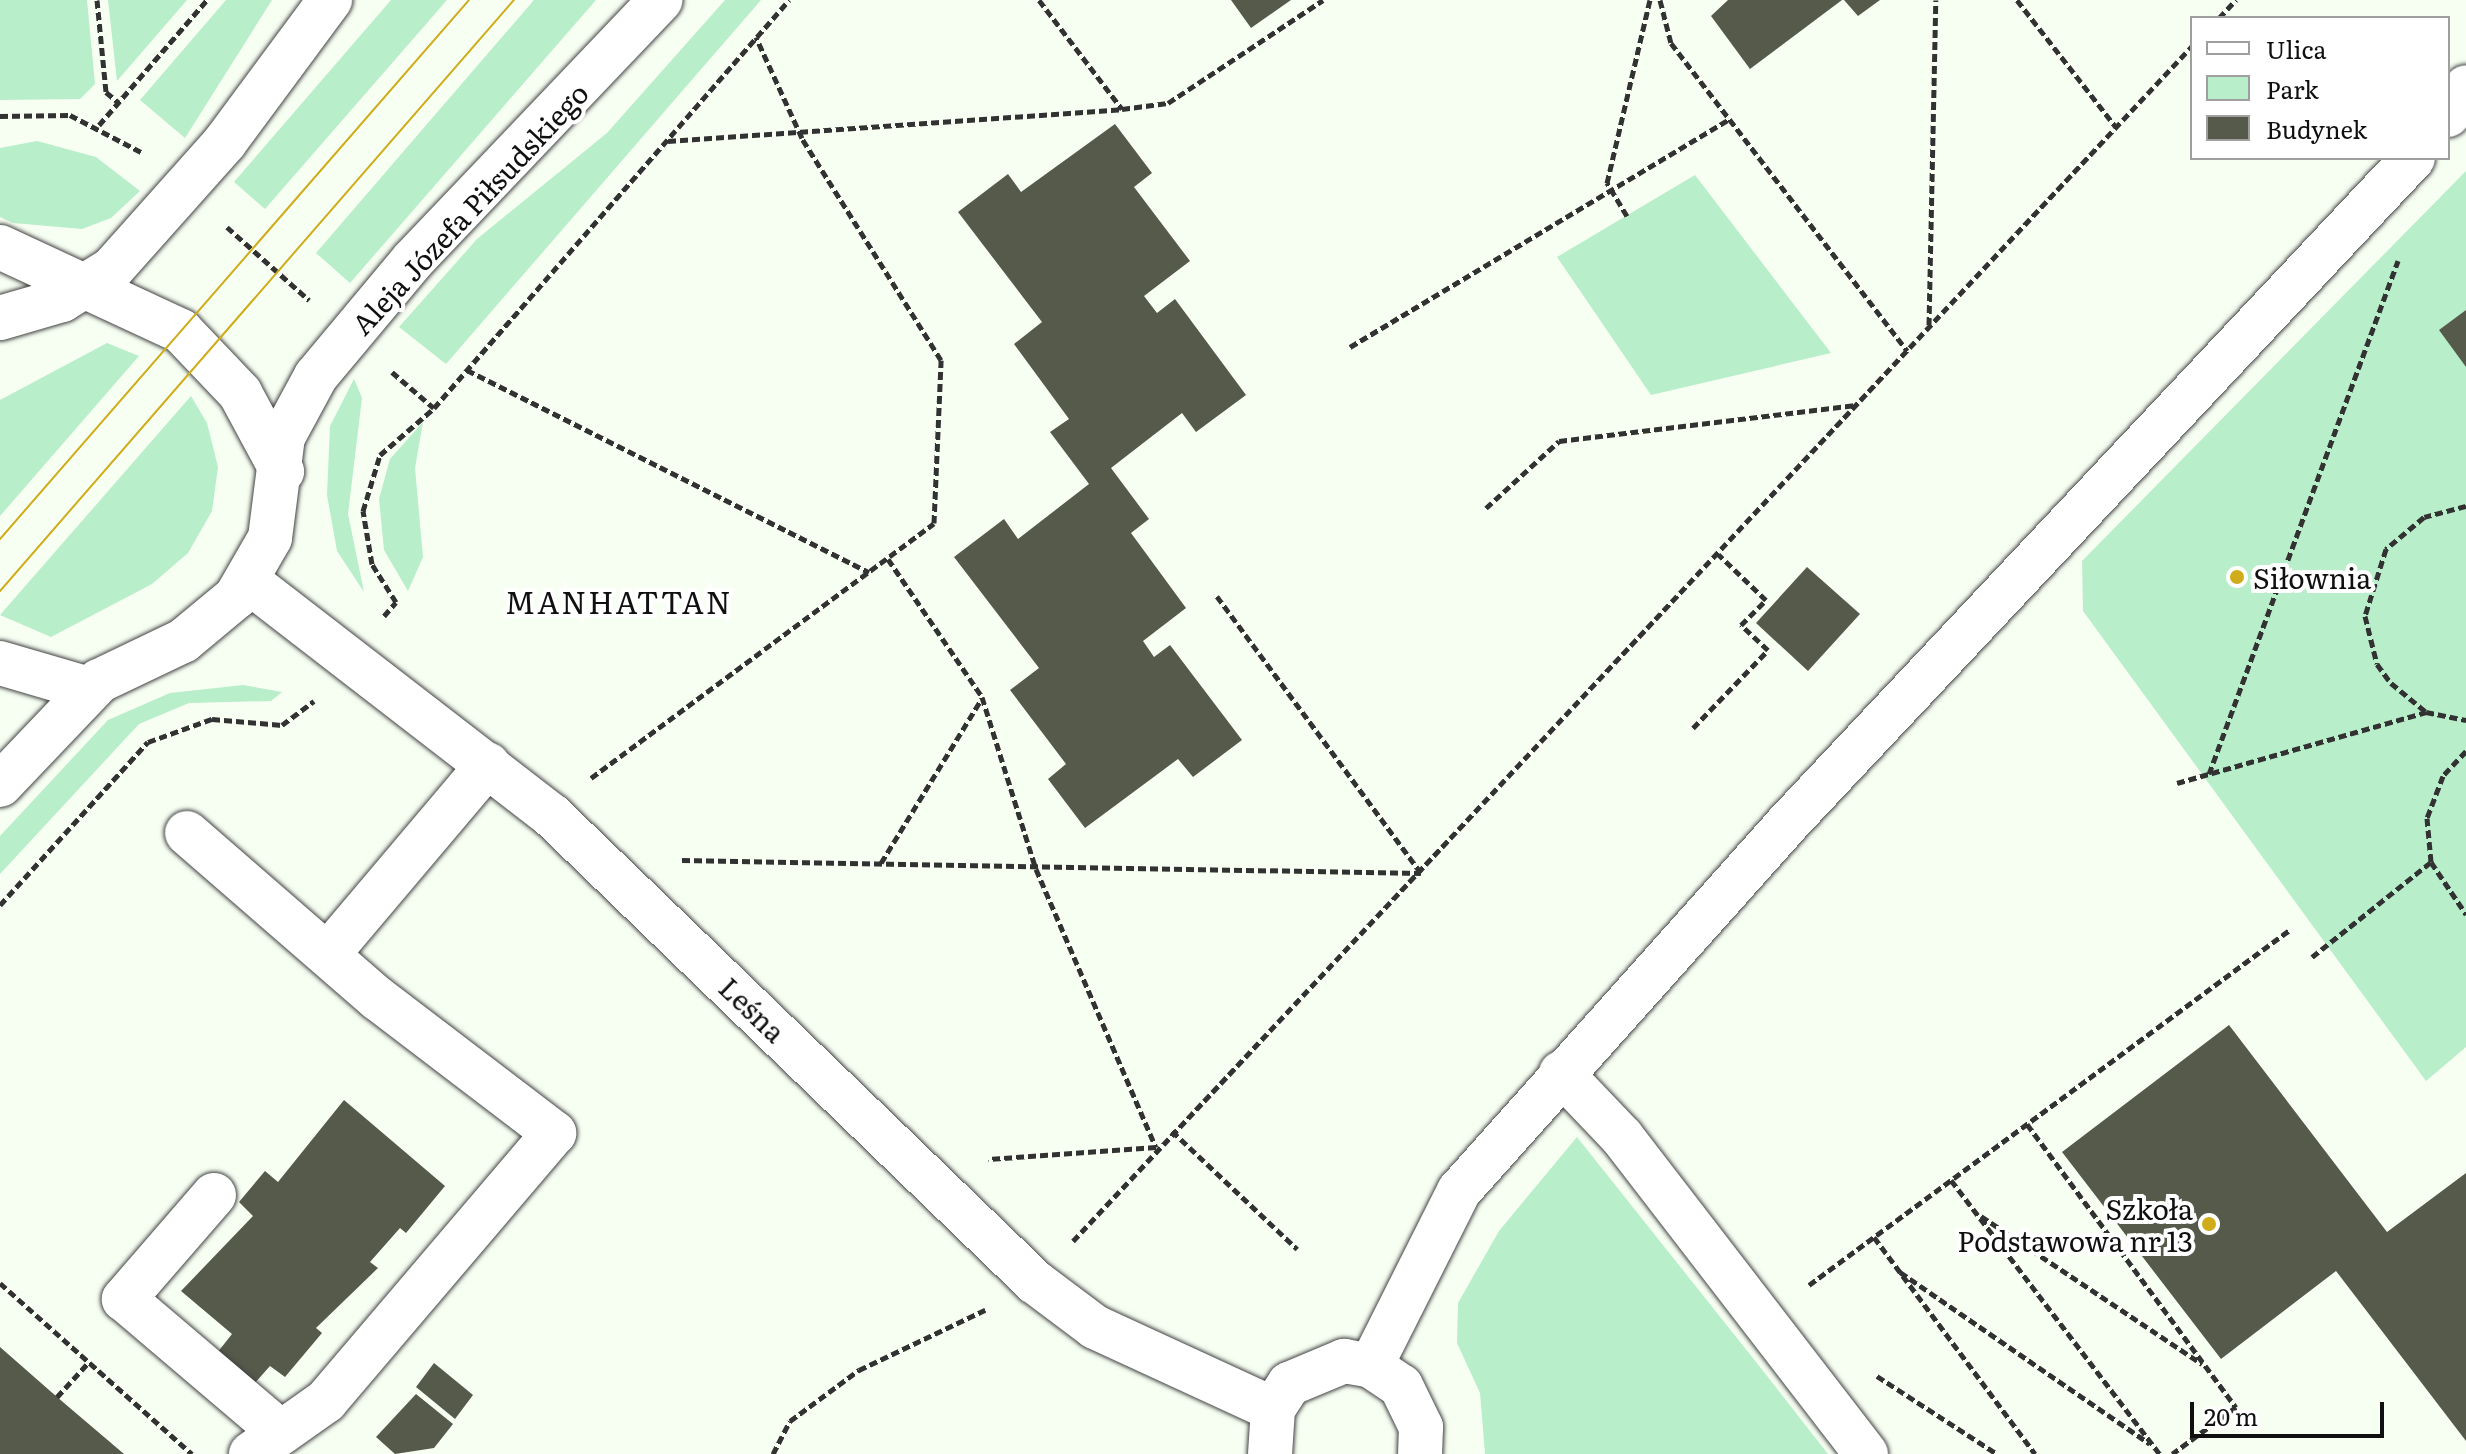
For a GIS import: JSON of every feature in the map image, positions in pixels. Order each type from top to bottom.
[{"type":"street","points":[[0,318],[85,288],[164,214],[330,0]]},
{"type":"street","name":"Aleja Józefa Piłsudskiego","points":[[248,581],[276,519],[287,425],[329,359],[661,0]]},
{"type":"street","points":[[2450,112],[2466,87]]},
{"type":"street","points":[[1371,1366],[1459,1191],[1561,1073],[2411,160]]},
{"type":"street","points":[[0,247],[85,288],[146,310],[206,354],[240,393],[282,471]]},
{"type":"street","points":[[0,785],[89,689],[203,627],[248,581]]},
{"type":"street","name":"Leśna","points":[[248,581],[551,815],[1035,1282],[1095,1327],[1273,1409]]},
{"type":"street","points":[[0,663],[89,689]]},
{"type":"street","points":[[328,954],[488,765]]},
{"type":"street","points":[[187,833],[328,954],[554,1133],[326,1401],[265,1443],[124,1299],[214,1195]]},
{"type":"street","points":[[1561,1073],[1622,1137],[1866,1454]]},
{"type":"street","points":[[1270,1454],[1273,1409],[1289,1384],[1315,1368],[1344,1361],[1371,1366],[1401,1386],[1414,1406],[1420,1454]]},
{"type":"path","points":[[97,0],[106,92],[118,102]]},
{"type":"path","points":[[99,125],[207,0]]},
{"type":"path","points":[[386,613],[396,602],[368,553],[366,482],[399,433],[434,408],[789,0]]},
{"type":"path","points":[[1039,0],[1122,109]]},
{"type":"path","points":[[667,141],[1122,109],[1168,103],[1323,0]]},
{"type":"path","points":[[1627,216],[1607,183],[1650,0]]},
{"type":"path","points":[[1660,0],[1671,43],[1907,351]]},
{"type":"path","points":[[1929,326],[1936,0]]},
{"type":"path","points":[[2017,0],[2116,127]]},
{"type":"path","points":[[2221,16],[2236,0]]},
{"type":"path","points":[[580,786],[934,523],[941,360],[798,130],[756,37]]},
{"type":"path","points":[[1064,1251],[1156,1147],[1421,873],[2190,48]]},
{"type":"path","points":[[0,116],[40,111],[99,125],[151,160]]},
{"type":"path","points":[[1350,347],[1729,119]]},
{"type":"path","points":[[219,221],[312,303]]},
{"type":"path","points":[[2209,774],[2402,248]]},
{"type":"path","points":[[387,368],[434,408]]},
{"type":"path","points":[[467,370],[869,572]]},
{"type":"path","points":[[1486,508],[1559,441],[1856,405]]},
{"type":"path","points":[[2426,712],[2377,664],[2367,594],[2374,569],[2404,531],[2424,517],[2466,506]]},
{"type":"path","points":[[1693,728],[1768,650],[1741,625],[1766,600],[1718,554]]},
{"type":"path","points":[[888,559],[982,697],[1036,869],[1156,1147]]},
{"type":"path","points":[[1217,596],[1421,873]]},
{"type":"path","points":[[880,864],[982,697]]},
{"type":"path","points":[[0,905],[157,736],[212,719],[282,725],[310,706]]},
{"type":"path","points":[[2177,783],[2426,712],[2466,720]]},
{"type":"path","points":[[2466,751],[2433,796],[2431,862],[2466,914]]},
{"type":"path","points":[[670,860],[1036,869],[1421,873]]},
{"type":"path","points":[[2312,957],[2431,862]]},
{"type":"path","points":[[1763,1319],[2291,929]]},
{"type":"path","points":[[2027,1124],[2236,1407],[2172,1454]]},
{"type":"path","points":[[1172,1131],[1297,1249]]},
{"type":"path","points":[[980,1164],[1156,1147]]},
{"type":"path","points":[[1951,1180],[2160,1454]]},
{"type":"path","points":[[1976,1214],[2207,1368]]},
{"type":"path","points":[[1874,1237],[2035,1454]]},
{"type":"path","points":[[1900,1272],[2155,1448]]},
{"type":"path","points":[[0,1283],[192,1454]]},
{"type":"path","points":[[773,1454],[790,1421],[859,1370],[999,1303]]},
{"type":"path","points":[[57,1397],[89,1362]]},
{"type":"path","points":[[1825,1400],[1882,1373],[1997,1454]]},
{"type":"green space","points":[[0,0],[87,0],[95,84],[80,99],[0,100]]},
{"type":"green space","points":[[108,0],[187,0],[117,81]]},
{"type":"green space","points":[[226,0],[272,0],[185,138],[140,100]]},
{"type":"green space","points":[[391,0],[447,0],[265,209],[234,182]]},
{"type":"green space","points":[[534,0],[596,0],[350,283],[316,253]]},
{"type":"green space","points":[[725,0],[761,0],[446,364],[399,327],[477,239],[607,133]]},
{"type":"green space","points":[[37,141],[96,157],[140,191],[111,218],[82,229],[13,223],[0,217],[0,148]]},
{"type":"green space","points":[[2466,171],[2466,1047],[2426,1081],[2083,611],[2082,561]]},
{"type":"green space","points":[[1695,175],[1831,353],[1651,395],[1557,257]]},
{"type":"green space","points":[[107,343],[139,356],[0,516],[0,400]]},
{"type":"green space","points":[[354,379],[362,398],[348,514],[364,592],[337,551],[327,495],[330,426]]},
{"type":"green space","points":[[191,396],[207,423],[218,467],[212,511],[188,553],[152,584],[51,637],[0,615]]},
{"type":"green space","points":[[423,422],[415,468],[423,557],[408,591],[384,550],[379,499],[390,459]]},
{"type":"green space","points":[[243,685],[282,692],[271,701],[189,703],[139,724],[0,874],[0,836],[108,720],[170,693]]},
{"type":"green space","points":[[1577,1137],[1828,1454],[1485,1454],[1480,1393],[1457,1343],[1458,1303],[1499,1231]]},
{"type":"building","points":[[1231,0],[1291,0],[1251,28]]},
{"type":"building","points":[[1728,0],[1842,0],[1750,69],[1711,16]]},
{"type":"building","points":[[1844,0],[1880,0],[1858,16]]},
{"type":"building","points":[[1115,124],[1152,173],[1134,187],[1190,261],[1144,296],[1157,313],[1175,299],[1246,395],[1196,432],[1182,413],[1111,468],[1149,519],[1131,533],[1186,608],[1143,641],[1154,657],[1170,645],[1242,740],[1193,777],[1178,759],[1085,828],[1048,779],[1066,764],[1010,690],[1039,668],[954,557],[1004,519],[1018,539],[1089,484],[1050,432],[1069,419],[1014,344],[1042,322],[958,212],[1008,174],[1021,192]]},
{"type":"building","points":[[2466,310],[2466,367],[2439,330]]},
{"type":"building","points":[[1807,567],[1860,614],[1808,671],[1756,623]]},
{"type":"building","points":[[2229,1025],[2387,1232],[2466,1173],[2466,1441],[2336,1271],[2221,1359],[2062,1152]]},
{"type":"building","points":[[344,1100],[445,1186],[406,1233],[400,1228],[370,1262],[378,1268],[316,1328],[322,1333],[285,1377],[270,1366],[253,1385],[217,1353],[232,1334],[181,1291],[253,1216],[239,1202],[265,1171],[278,1182]]},
{"type":"building","points":[[0,1347],[57,1397],[124,1454],[0,1454]]},
{"type":"building","points":[[434,1363],[473,1395],[455,1419],[416,1387]]},
{"type":"building","points":[[416,1394],[453,1424],[434,1448],[395,1454],[376,1437]]},
{"type":"tram line","points":[[0,539],[469,0]]},
{"type":"tram line","points":[[0,591],[514,0]]},
{"type":"place","name":"Siłownia","points":[[2237,577]]},
{"type":"place","name":"Szkoła Podstawowa nr 13","points":[[2209,1224]]},
{"type":"district","name":"MANHATTAN","points":[[619,601]]}]
